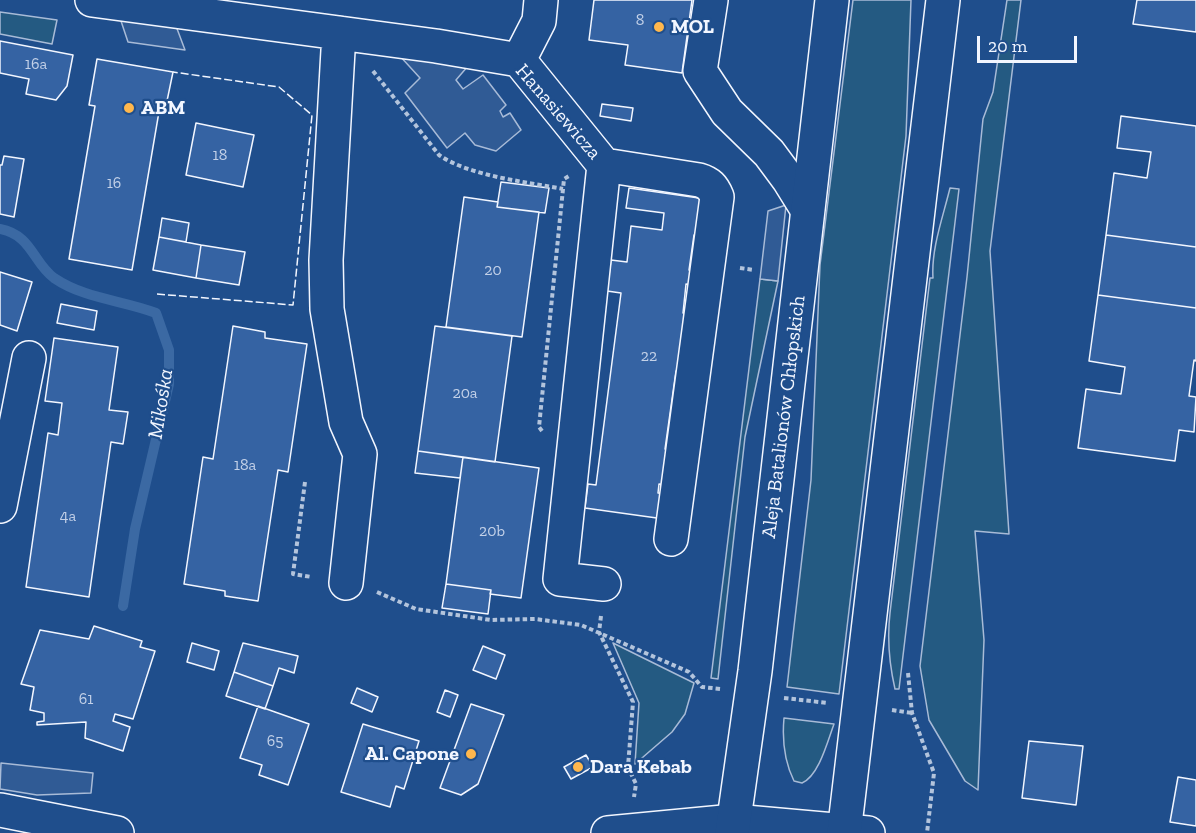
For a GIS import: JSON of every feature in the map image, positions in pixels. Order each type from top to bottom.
[{"type":"main road","name":"Hanasiewicza","points":[[92,0],[339,33],[435,55],[519,60],[604,165],[560,579],[604,584]]},
{"type":"main road","points":[[519,60],[539,21],[541,0]]},
{"type":"main road","points":[[711,0],[700,71],[727,112],[769,153],[807,210]]},
{"type":"main road","name":"Aleja Batalionów Chłopskich","points":[[733,827],[752,694],[832,0]]},
{"type":"main road","points":[[608,833],[733,827],[852,832],[859,707],[943,0]]},
{"type":"main road","points":[[339,33],[326,260],[327,309],[344,411],[346,422],[360,454],[346,583]]},
{"type":"main road","points":[[604,165],[708,182],[714,188],[717,196],[671,539]]},
{"type":"main road","points":[[0,506],[29,358]]},
{"type":"main road","points":[[0,810],[117,833]]},
{"type":"path","points":[[366,62],[439,155],[449,162],[563,189]]},
{"type":"path","points":[[304,482],[293,574],[361,585],[416,609],[490,620],[535,619],[581,625],[689,672],[702,687],[912,713]]},
{"type":"path","points":[[599,633],[633,702],[628,767],[636,784]]},
{"type":"path","points":[[908,673],[912,713],[934,773],[927,833]]},
{"type":"shaded area","points":[[853,0],[911,0],[906,136],[839,694],[787,687],[811,480],[820,265]]},
{"type":"shaded area","points":[[1007,0],[1021,0],[990,251],[1009,534],[975,531],[984,640],[978,790],[965,781],[929,720],[920,666],[967,277],[983,119],[993,92]]},
{"type":"shaded area","points":[[0,12],[57,20],[52,44],[0,34]]},
{"type":"shaded area","points":[[120,18],[176,26],[185,50],[128,42]]},
{"type":"shaded area","points":[[399,55],[468,66],[456,80],[463,89],[483,75],[506,105],[500,111],[503,117],[510,113],[521,130],[496,151],[475,145],[465,133],[447,148],[405,93],[420,78]]},
{"type":"shaded area","points":[[950,188],[959,189],[899,689],[895,689],[889,651],[890,613],[930,278],[933,278],[936,244]]},
{"type":"shaded area","points":[[786,205],[778,281],[760,279],[768,211]]},
{"type":"shaded area","points":[[760,279],[778,281],[745,437],[718,679],[711,678]]},
{"type":"shaded area","points":[[613,643],[694,683],[685,714],[672,732],[635,764],[639,703]]},
{"type":"shaded area","points":[[784,718],[834,724],[818,765],[808,779],[802,783],[794,781],[788,766],[783,734]]},
{"type":"shaded area","points":[[1,763],[93,773],[91,793],[37,795],[0,789]]},
{"type":"building","points":[[594,0],[692,0],[682,73],[625,65],[628,45],[589,40]]},
{"type":"building","points":[[1137,0],[1196,0],[1196,32],[1133,24]]},
{"type":"building","points":[[0,41],[73,55],[67,86],[56,100],[26,94],[29,79],[0,73]]},
{"type":"building","points":[[97,59],[173,72],[167,101],[161,100],[132,270],[69,259],[95,106],[89,105]]},
{"type":"building","points":[[602,104],[633,108],[631,121],[600,116]]},
{"type":"building","points":[[1121,116],[1196,126],[1196,247],[1106,235],[1114,173],[1147,178],[1151,152],[1117,148]]},
{"type":"building","points":[[196,123],[254,135],[243,187],[186,175]]},
{"type":"building","points":[[4,156],[24,159],[14,217],[0,214],[0,165],[2,165]]},
{"type":"building","points":[[501,182],[549,188],[545,213],[497,207]]},
{"type":"building","points":[[629,188],[706,199],[701,236],[694,235],[689,270],[697,272],[696,285],[686,284],[683,313],[691,313],[688,332],[682,331],[681,340],[688,341],[684,372],[676,371],[665,449],[674,450],[669,485],[659,484],[658,493],[667,494],[664,519],[585,508],[588,484],[596,485],[621,293],[607,291],[611,260],[627,262],[631,226],[662,230],[664,213],[626,208]]},
{"type":"building","points":[[464,197],[498,202],[497,207],[539,212],[522,337],[446,327]]},
{"type":"building","points":[[162,218],[189,223],[186,242],[159,237]]},
{"type":"building","points":[[1106,235],[1196,247],[1196,308],[1098,295]]},
{"type":"building","points":[[159,237],[201,245],[196,278],[153,270]]},
{"type":"building","points":[[201,245],[245,252],[239,285],[196,278]]},
{"type":"building","points":[[0,272],[32,282],[17,331],[0,325]]},
{"type":"building","points":[[1098,295],[1196,308],[1196,361],[1194,360],[1189,396],[1196,397],[1194,432],[1179,430],[1175,461],[1078,448],[1086,389],[1121,394],[1125,367],[1089,361]]},
{"type":"building","points":[[61,304],[97,311],[94,330],[57,323]]},
{"type":"building","points":[[233,326],[265,332],[265,338],[307,344],[288,472],[278,470],[258,601],[225,596],[225,591],[184,584],[203,457],[213,459]]},
{"type":"building","points":[[435,326],[512,336],[495,462],[418,451]]},
{"type":"building","points":[[54,338],[118,347],[109,410],[128,412],[123,444],[111,442],[89,597],[26,587],[48,433],[58,435],[62,403],[45,401]]},
{"type":"building","points":[[418,451],[463,457],[460,478],[415,473]]},
{"type":"building","points":[[463,457],[539,468],[521,598],[490,594],[491,590],[446,584]]},
{"type":"building","points":[[446,584],[491,590],[488,614],[442,608]]},
{"type":"building","points":[[94,626],[142,641],[140,647],[155,651],[133,719],[115,714],[113,721],[130,727],[123,751],[85,738],[86,722],[37,725],[37,722],[44,721],[44,713],[30,710],[34,687],[21,684],[40,630],[89,639]]},
{"type":"building","points":[[192,643],[219,651],[214,670],[187,662]]},
{"type":"building","points":[[243,643],[298,656],[294,673],[279,668],[273,686],[234,672]]},
{"type":"building","points":[[483,646],[505,655],[496,679],[473,670]]},
{"type":"building","points":[[234,672],[273,686],[265,709],[226,696]]},
{"type":"building","points":[[357,688],[378,697],[372,712],[351,703]]},
{"type":"building","points":[[445,690],[458,695],[450,717],[437,712]]},
{"type":"building","points":[[471,704],[504,715],[478,784],[461,795],[440,788]]},
{"type":"building","points":[[258,706],[309,724],[288,785],[259,775],[262,765],[240,758]]},
{"type":"building","points":[[363,724],[419,741],[404,789],[396,786],[390,807],[341,792]]},
{"type":"building","points":[[1029,741],[1083,746],[1076,805],[1022,798]]},
{"type":"building","name":"Dara Kebab","points":[[586,755],[593,767],[571,779],[564,767]]},
{"type":"building","points":[[1178,777],[1196,780],[1196,826],[1170,822]]},
{"type":"waterway","name":"Mikośka","points":[[0,229],[19,237],[47,272],[66,285],[91,295],[156,313],[169,350],[169,384],[135,529],[123,606]]},
{"type":"fence","points":[[157,294],[293,305],[312,115],[279,87],[173,72]]},
{"type":"place","name":"MOL","points":[[659,27]]},
{"type":"place","name":"ABM","points":[[129,108]]},
{"type":"place","name":"Al. Capone","points":[[471,754]]},
{"type":"place","name":"Dara Kebab","points":[[578,767]]}]
